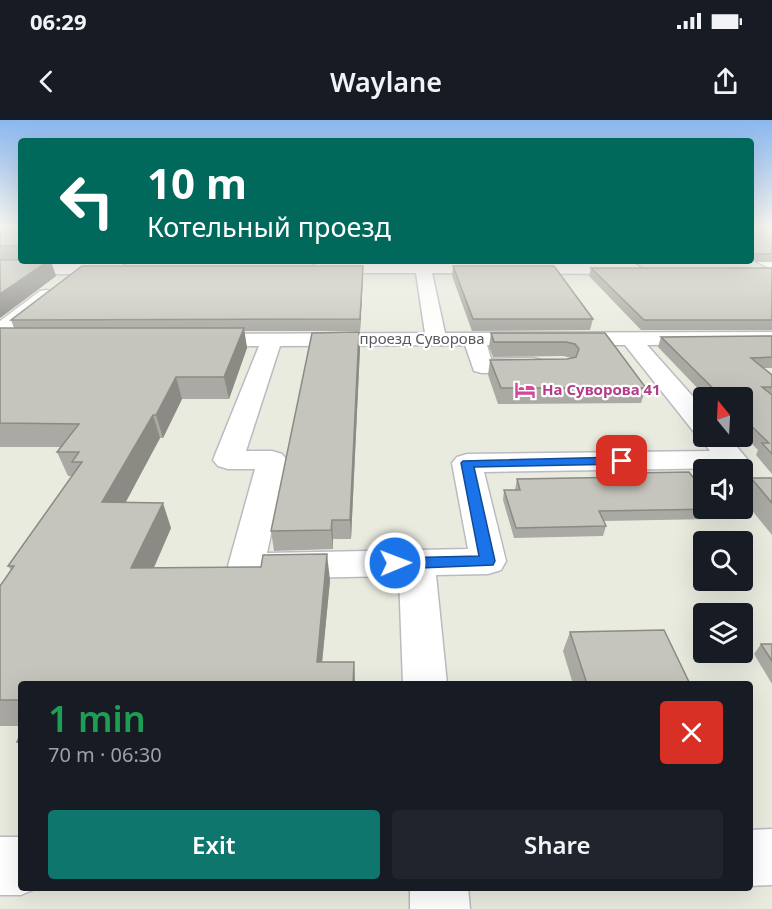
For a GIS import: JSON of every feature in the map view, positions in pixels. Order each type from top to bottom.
[{"type":"street","points":[[423,264],[436,339]]},
{"type":"street","points":[[305,268],[423,264],[656,269]]},
{"type":"street","points":[[0,269],[85,265],[139,269]]},
{"type":"street","points":[[0,331],[85,265]]},
{"type":"street","name":"проезд Суворова","points":[[177,340],[772,338]]},
{"type":"street","points":[[272,339],[228,460],[272,459],[246,566],[488,561],[467,463],[732,459],[722,447]]},
{"type":"street","points":[[474,339],[482,366],[552,365]]},
{"type":"street","points":[[631,339],[693,413]]},
{"type":"street","points":[[0,340],[24,340]]},
{"type":"street","points":[[417,563],[425,681]]},
{"type":"street","points":[[753,858],[772,857]]},
{"type":"street","points":[[0,866],[18,866]]},
{"type":"street","points":[[439,891],[440,909]]},
{"type":"building","points":[[0,264],[44,264],[0,294]]},
{"type":"building","points":[[82,266],[363,266],[360,319],[11,320]]},
{"type":"building","points":[[453,266],[554,266],[593,319],[473,319]]},
{"type":"building","points":[[591,268],[772,268],[772,320],[644,320]]},
{"type":"building","points":[[0,328],[244,328],[224,377],[176,377],[156,415],[153,415],[102,502],[163,503],[131,568],[261,567],[263,555],[327,554],[317,662],[354,662],[353,681],[18,681],[18,700],[0,700],[0,586],[14,566],[8,566],[82,462],[72,462],[79,452],[57,452],[79,424],[0,423]]},
{"type":"building","points":[[359,332],[350,520],[332,520],[331,530],[271,531],[312,333]]},
{"type":"building","points":[[491,333],[605,333],[646,388],[501,388],[490,360],[567,359],[576,357],[579,349],[575,344],[566,342],[494,342]]},
{"type":"building","points":[[772,336],[772,357],[751,358],[772,375],[772,387],[762,387],[772,395],[772,454],[762,443],[769,443],[753,428],[753,387],[712,387],[661,337]]},
{"type":"building","points":[[689,472],[693,477],[693,509],[599,511],[606,526],[516,528],[504,490],[520,490],[517,479],[632,477],[629,473]]},
{"type":"building","points":[[753,478],[772,478],[772,503],[753,480]]},
{"type":"building","points":[[664,630],[689,681],[586,681],[570,632]]},
{"type":"building","points":[[761,644],[772,644],[772,661]]},
{"type":"place","name":"На Суворова 41","points":[[525,390]]},
{"type":"route","points":[[395,563],[488,561],[467,463],[622,461]]}]
